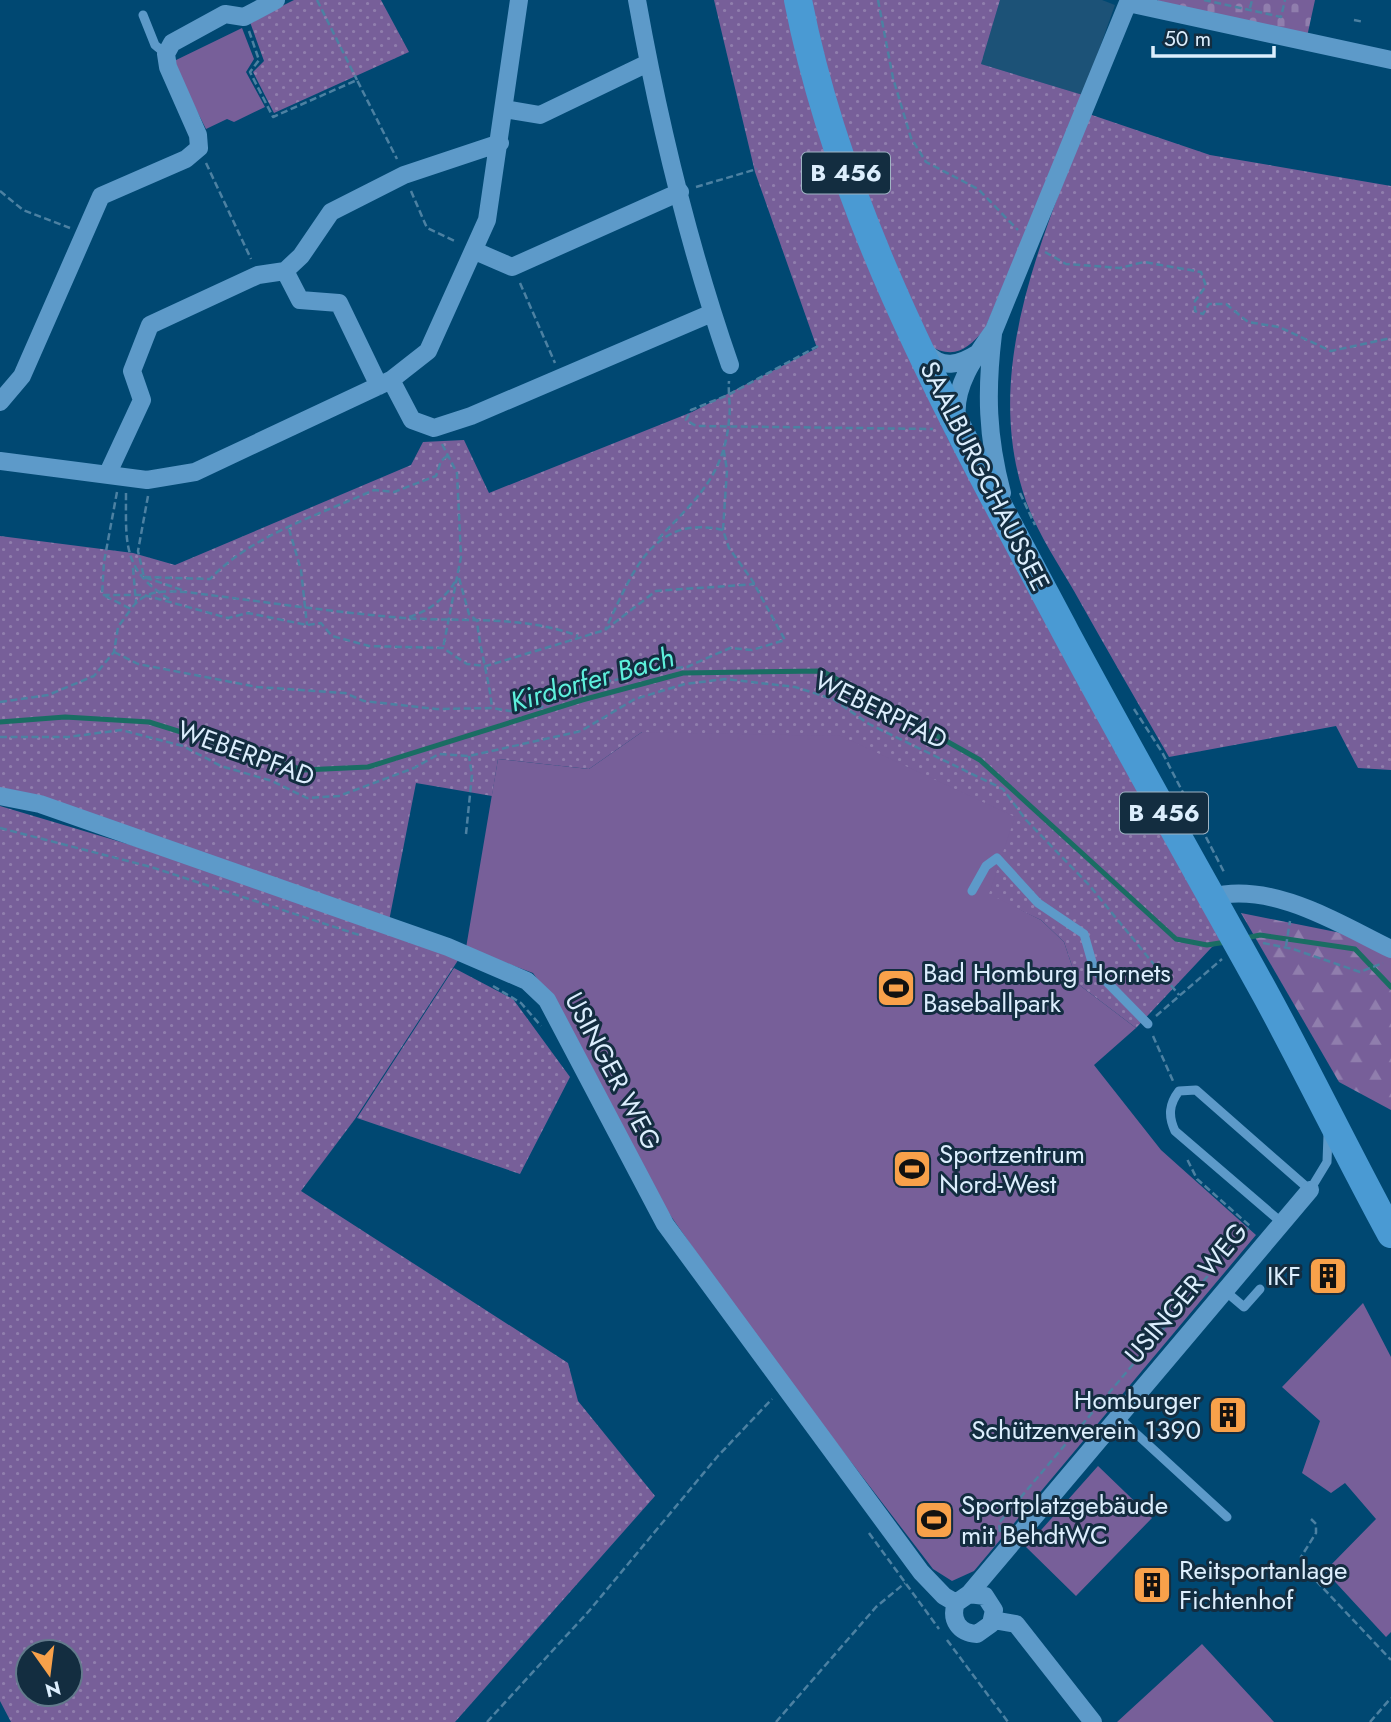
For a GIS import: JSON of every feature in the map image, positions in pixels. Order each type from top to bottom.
[{"type":"main road","name":"SAALBURGCHAUSSEE","points":[[798,0],[822,98],[858,207],[915,340],[961,429],[1024,529],[1220,894],[1228,928],[1328,1119]]},
{"type":"main road","name":"B 456","points":[[1328,1119],[1391,1234]]},
{"type":"street","points":[[0,402],[22,376],[82,233],[101,196],[186,159],[199,148],[198,135],[168,67],[166,54],[172,43],[225,14],[243,17],[276,0]]},
{"type":"street","points":[[0,461],[147,480],[195,472],[385,383],[428,351],[487,220],[519,0]]},
{"type":"street","points":[[637,0],[648,63],[680,192],[712,313],[730,365]]},
{"type":"street","points":[[961,429],[956,410],[958,398],[978,353],[993,330],[1129,2],[1391,60]]},
{"type":"street","points":[[505,109],[540,115],[648,63]]},
{"type":"street","points":[[115,474],[142,400],[132,372],[150,325],[258,275],[285,271],[301,256],[331,212],[404,175],[500,143]]},
{"type":"street","points":[[475,251],[512,267],[680,192]]},
{"type":"street","points":[[285,271],[300,300],[339,303],[385,383],[412,419],[434,428],[712,313]]},
{"type":"street","points":[[993,330],[987,399],[992,454],[1024,529]]},
{"type":"street","points":[[915,340],[934,362],[947,365],[962,363],[978,353]]},
{"type":"street","name":"USINGER WEG","points":[[0,796],[40,804],[419,936],[527,981],[547,1000],[665,1224],[921,1572],[944,1596],[963,1598],[980,1594],[989,1600],[994,1610],[993,1620]]},
{"type":"street","points":[[1220,894],[1293,904],[1391,949]]},
{"type":"street","name":"USINGER WEG","points":[[963,1598],[1310,1190]]},
{"type":"street","points":[[963,1598],[954,1620],[965,1632],[981,1633],[993,1620],[1016,1624],[1093,1722]]},
{"type":"lane","points":[[143,15],[155,45],[166,54]]},
{"type":"lane","points":[[972,891],[986,866],[997,858],[1038,903],[1084,934],[1094,969],[1148,1024]]},
{"type":"lane","points":[[1281,1222],[1175,1131],[1169,1113],[1177,1087],[1196,1090],[1310,1190],[1327,1162],[1328,1119]]},
{"type":"lane","points":[[1224,1290],[1244,1307],[1259,1289]]},
{"type":"lane","points":[[1116,1416],[1227,1517]]},
{"type":"path","points":[[317,0],[404,175],[427,228],[475,251]]},
{"type":"path","points":[[878,0],[893,78],[916,146],[926,162],[978,189],[1031,241],[1066,264],[1120,268],[1144,262],[1201,272],[1206,286],[1195,302],[1195,311],[1203,314],[1209,304],[1226,304],[1248,322],[1279,327],[1331,351],[1391,338]]},
{"type":"path","points":[[1204,0],[1281,17],[1285,0]]},
{"type":"path","points":[[243,17],[259,60],[250,72],[273,117],[356,80]]},
{"type":"path","points":[[1354,20],[1364,22]]},
{"type":"path","points":[[199,148],[258,275]]},
{"type":"path","points":[[680,192],[757,169]]},
{"type":"path","points":[[0,191],[23,210],[82,233]]},
{"type":"path","points":[[512,267],[561,376]]},
{"type":"path","points":[[818,345],[728,395],[691,410],[687,420],[696,426],[961,429]]},
{"type":"path","points":[[606,630],[636,569],[655,542],[707,488],[715,473],[729,426],[728,395]]},
{"type":"path","points":[[434,428],[457,473],[461,557],[443,648]]},
{"type":"path","points":[[114,652],[138,664],[257,687],[345,693],[364,701],[436,709],[492,708],[510,711],[540,708],[596,681],[612,681],[651,670],[687,667],[730,648],[752,650],[785,640],[755,584],[729,548],[723,530],[727,470],[723,444]]},
{"type":"path","points":[[144,577],[210,579],[227,562],[289,529],[374,490],[394,492],[436,476],[441,461],[448,455]]},
{"type":"path","points":[[115,474],[126,494],[124,533],[132,566],[136,603]]},
{"type":"path","points":[[102,595],[115,474]]},
{"type":"path","points":[[1019,491],[1024,529]]},
{"type":"path","points":[[126,494],[148,494],[138,551],[144,577]]},
{"type":"path","points":[[655,542],[686,528],[708,527],[723,530]]},
{"type":"path","points":[[289,529],[301,570],[307,625]]},
{"type":"path","points":[[132,566],[156,592],[172,601]]},
{"type":"path","points":[[406,618],[420,614],[445,597],[458,576]]},
{"type":"path","points":[[458,576],[469,614],[477,621],[480,653],[486,666],[492,708]]},
{"type":"path","points":[[144,577],[186,592]]},
{"type":"path","points":[[102,595],[144,596],[172,601],[228,618],[248,613],[307,625],[321,623],[332,636],[369,646],[443,648],[467,664],[486,666],[606,630],[656,591],[755,584]]},
{"type":"path","points":[[0,702],[48,695],[94,676],[114,652],[118,627],[131,609],[144,596],[156,592],[186,592],[406,618],[449,618],[550,626],[579,636]]},
{"type":"path","points":[[102,595],[131,609]]},
{"type":"path","name":"WEBERPFAD","points":[[0,737],[68,737],[121,730],[183,746],[220,766],[272,781],[307,799],[349,793],[414,768],[439,754],[469,756],[580,731],[635,699],[685,684],[725,679],[795,687],[833,699],[869,724],[1003,789],[1026,820],[1089,885],[1179,995]]},
{"type":"path","points":[[1129,701],[1161,752],[1222,864],[1220,894]]},
{"type":"path","points":[[466,834],[472,775],[469,756]]},
{"type":"path","points":[[0,828],[151,867],[363,937]]},
{"type":"path","points":[[1286,947],[1288,929]]},
{"type":"path","points":[[1267,942],[1360,972],[1391,960]]},
{"type":"path","points":[[1177,1087],[1148,1024],[1221,959]]},
{"type":"path","points":[[489,984],[521,1003],[545,1031]]},
{"type":"path","points":[[1009,1546],[1002,1540],[999,1523],[1250,1226]]},
{"type":"path","points":[[487,1722],[631,1563],[744,1427],[785,1387]]},
{"type":"path","points":[[1311,1519],[1316,1524],[1316,1533],[1301,1557],[1304,1569],[1391,1660]]},
{"type":"path","points":[[866,1529],[1008,1722]]},
{"type":"path","points":[[776,1722],[876,1608],[921,1572]]},
{"type":"path","points":[[1370,1722],[1391,1699]]},
{"type":"shaded area","points":[[1000,0],[1102,0],[1115,5],[1083,95],[981,64]]},
{"type":"green space","points":[[294,0],[381,0],[409,52],[274,113],[253,72],[264,61],[250,22]]},
{"type":"green space","points":[[714,0],[789,0],[947,437],[1223,941],[1212,947],[1136,1028],[1078,984],[1064,942],[1041,920],[642,732],[589,769],[498,759],[492,796],[416,783],[389,921],[466,948],[355,1119],[301,1191],[568,1363],[578,1401],[655,1496],[455,1722],[11,1722],[0,1701],[0,806],[369,916],[0,788],[0,536],[133,553],[175,565],[411,465],[423,442],[464,440],[489,493],[692,412],[817,348],[755,172]]},
{"type":"green space","points":[[811,0],[1000,0],[981,64],[1083,95],[985,329],[960,350],[945,352],[928,345],[844,133],[819,45]]},
{"type":"green space","points":[[1158,0],[1315,0],[1305,46],[1155,10]]},
{"type":"green space","points":[[242,28],[254,59],[246,72],[265,107],[234,122],[227,119],[206,129],[172,62]]},
{"type":"green space","points":[[1089,114],[1210,155],[1391,186],[1391,770],[1358,768],[1336,726],[1169,757],[1033,517],[1023,492],[1013,444],[1010,395],[1015,347],[1024,300],[1038,252]]},
{"type":"green space","name":"Sportzentrum Nord-West","points":[[642,732],[841,736],[1015,817],[989,894],[1041,920],[1064,942],[1078,984],[1136,1028],[1094,1065],[1161,1150],[1256,1235],[974,1571],[952,1581],[933,1569],[753,1334],[652,1189],[555,1004],[533,973],[466,948],[498,759],[589,769]]},
{"type":"green space","points":[[1241,913],[1391,943],[1391,1110],[1339,1082]]},
{"type":"green space","points":[[454,968],[513,999],[570,1077],[520,1174],[357,1118]]},
{"type":"green space","points":[[1363,1303],[1391,1357],[1391,1632],[1386,1637],[1325,1571],[1376,1519],[1345,1483],[1331,1493],[1302,1473],[1320,1421],[1282,1387]]},
{"type":"green space","points":[[1098,1466],[1152,1518],[1076,1596],[1026,1547]]},
{"type":"green space","points":[[1202,1644],[1274,1722],[1117,1722]]},
{"type":"waterway","name":"Kirdorfer Bach","points":[[0,722],[65,717],[149,722],[303,770],[368,767],[582,700],[683,673],[822,671],[980,760],[1176,939],[1207,945],[1226,942]]},
{"type":"waterway","name":"Kirdorfer Bach","points":[[1246,938],[1260,935],[1355,949],[1391,987]]},
{"type":"place","name":"Bad Homburg Hornets Baseballpark","points":[[896,988]]},
{"type":"place","name":"Sportzentrum Nord-West","points":[[912,1169]]},
{"type":"place","name":"IKF","points":[[1328,1276]]},
{"type":"place","name":"Homburger Schützenverein 1390","points":[[1228,1415]]},
{"type":"place","name":"Sportplatzgebäude mit BehdtWC","points":[[934,1520]]},
{"type":"place","name":"Reitsportanlage Fichtenhof","points":[[1152,1585]]}]
